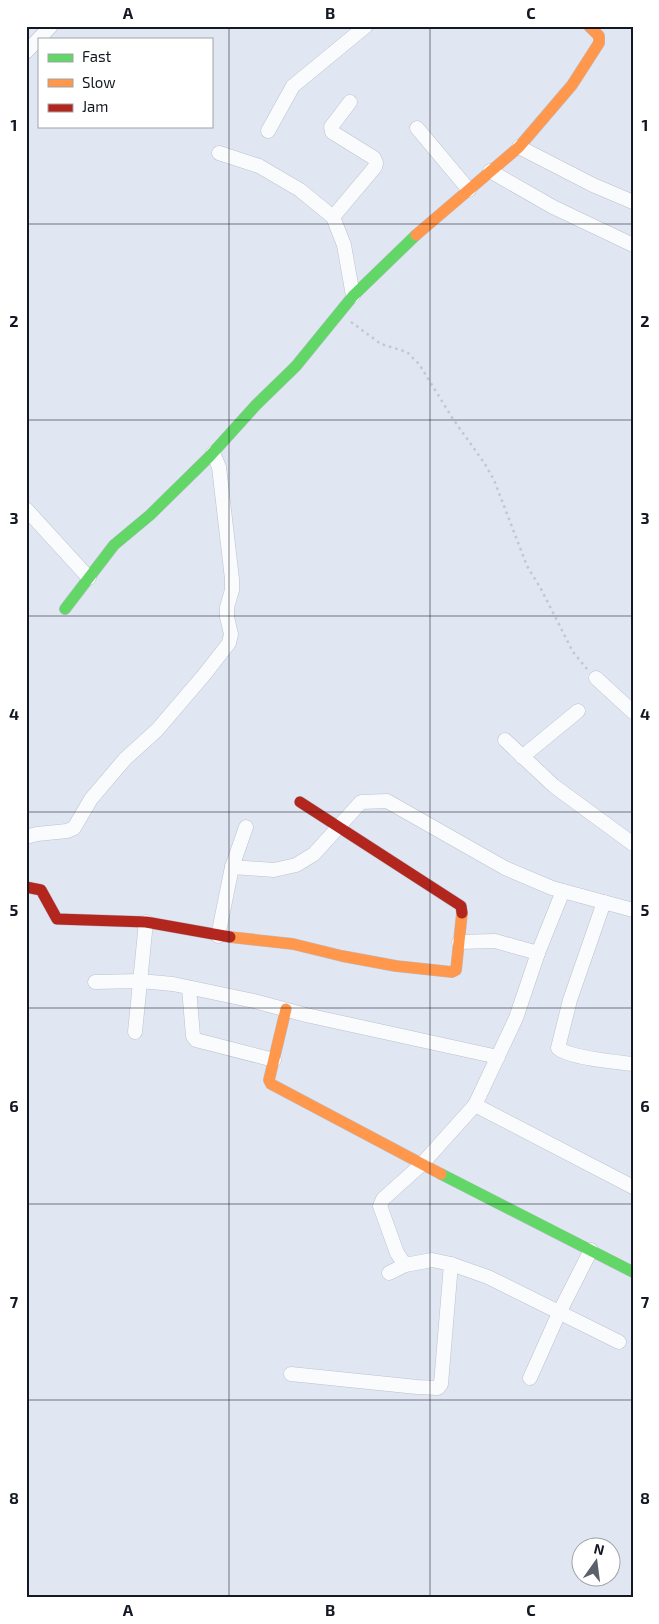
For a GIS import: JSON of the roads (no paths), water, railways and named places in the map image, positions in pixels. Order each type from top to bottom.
[{"type":"street","points":[[39,38],[51,26]]},
{"type":"street","points":[[268,131],[293,86],[366,26]]},
{"type":"street","points":[[64,609],[114,546],[150,515],[213,453],[256,405],[296,366],[353,296],[410,240],[519,147],[572,85],[599,43],[597,29]]},
{"type":"street","points":[[26,52],[38,40]]},
{"type":"street","points":[[333,216],[375,167],[376,163],[374,158],[330,130],[331,126],[350,102]]},
{"type":"street","points":[[418,128],[469,190]]},
{"type":"street","points":[[519,147],[593,185],[633,202]]},
{"type":"street","points":[[219,153],[259,166],[300,190],[333,216],[344,245],[353,296]]},
{"type":"street","points":[[490,172],[553,207],[633,245]]},
{"type":"street","points":[[26,837],[68,831],[74,828],[91,799],[125,759],[156,730],[229,643],[232,634],[227,612],[232,590],[232,579],[219,467],[213,453]]},
{"type":"street","points":[[26,508],[89,578]]},
{"type":"street","points":[[596,678],[633,712]]},
{"type":"street","points":[[522,757],[578,711]]},
{"type":"street","points":[[505,740],[554,786],[633,844]]},
{"type":"street","points":[[232,867],[274,870],[296,865],[314,854],[361,802],[387,801],[506,868],[552,888],[633,910]]},
{"type":"street","points":[[26,888],[42,890],[57,920],[146,922],[218,936],[293,944],[342,956],[396,966],[452,972],[456,970],[461,906],[300,802]]},
{"type":"street","points":[[218,936],[232,867],[246,827]]},
{"type":"street","points":[[405,1265],[396,1253],[380,1206],[383,1200],[422,1164],[475,1105],[516,1018],[538,953],[563,891]]},
{"type":"street","points":[[604,902],[570,1000],[558,1048],[564,1052],[576,1055],[633,1064]]},
{"type":"street","points":[[134,1032],[146,922]]},
{"type":"street","points":[[459,942],[495,941],[538,953]]},
{"type":"street","points":[[95,982],[140,981],[188,988],[254,1001],[498,1057]]},
{"type":"street","points":[[188,988],[196,1040],[274,1060]]},
{"type":"street","points":[[286,1009],[269,1080],[271,1084],[633,1272]]},
{"type":"street","points":[[475,1105],[633,1187]]},
{"type":"street","points":[[530,1378],[559,1313],[591,1250]]},
{"type":"street","points":[[389,1273],[405,1265],[432,1260],[451,1264],[488,1277],[619,1342]]},
{"type":"street","points":[[291,1374],[417,1388],[438,1388],[441,1384],[451,1264]]}]
